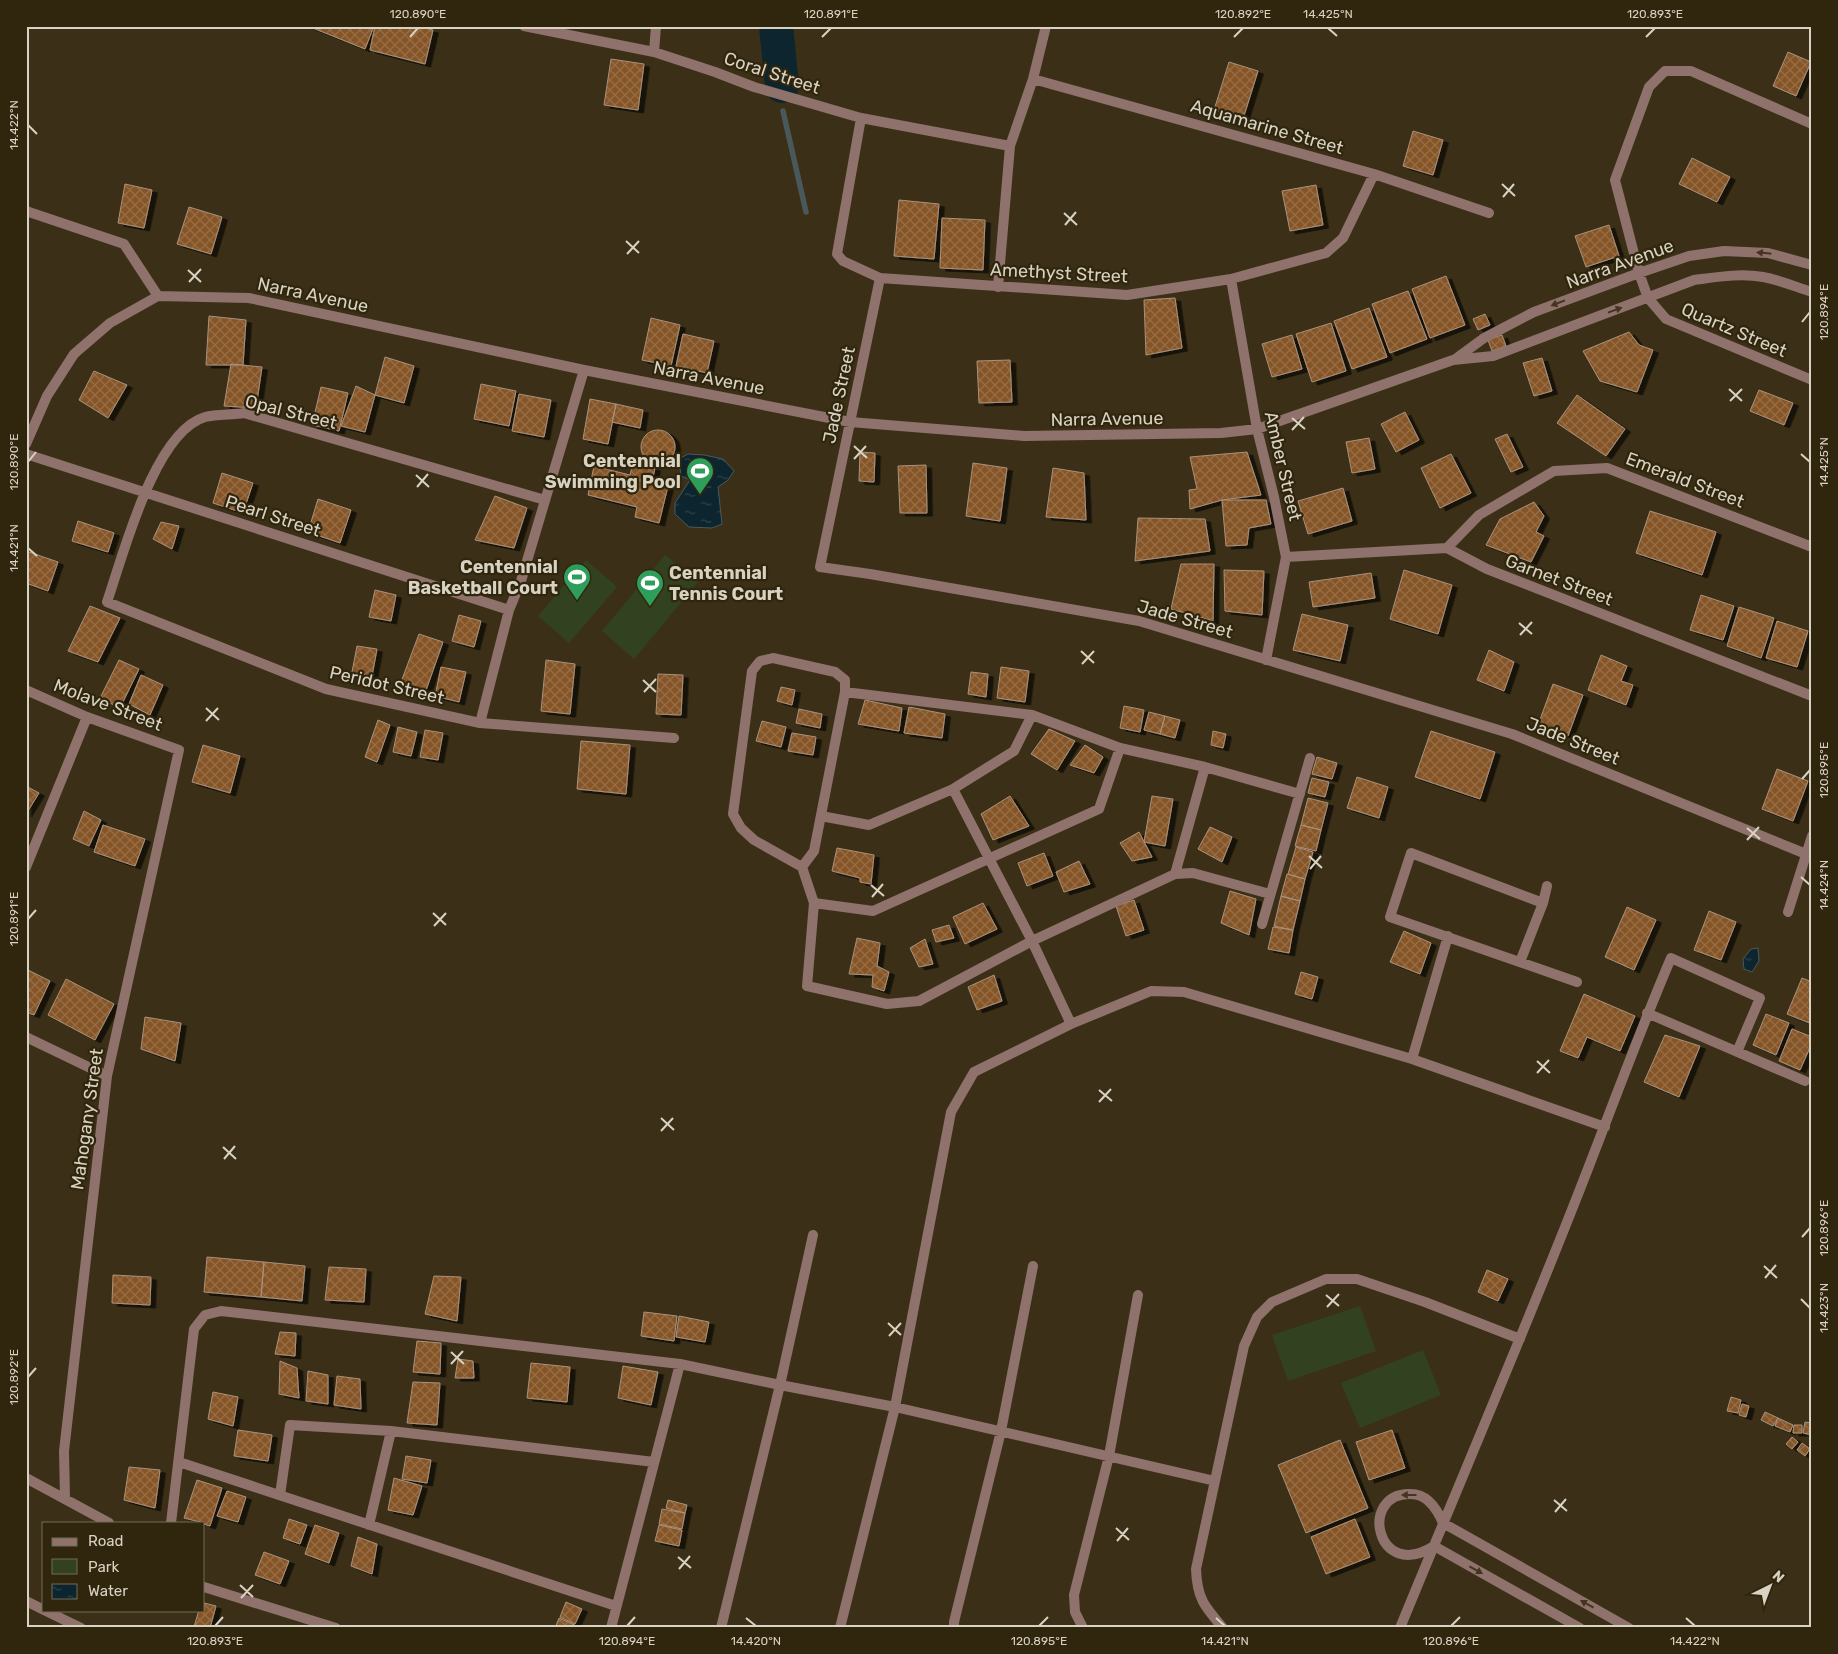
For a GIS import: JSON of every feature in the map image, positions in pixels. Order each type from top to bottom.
[{"type":"street","name":"Coral Street","points":[[524,26],[654,52],[715,72],[754,88],[861,118],[1010,146]]},
{"type":"street","points":[[654,52],[656,26]]},
{"type":"street","points":[[998,287],[1010,146],[1033,79],[1046,26]]},
{"type":"street","name":"Quartz Street","points":[[1812,124],[1691,71],[1665,71],[1649,87],[1615,180],[1639,273],[1648,298],[1666,319],[1812,380]]},
{"type":"street","name":"Aquamarine Street","points":[[1033,79],[1374,174],[1489,213]]},
{"type":"street","name":"Amethyst Street","points":[[861,118],[837,254],[843,260],[880,278],[1127,295],[1231,279],[1326,252],[1343,238],[1374,174]]},
{"type":"street","points":[[26,211],[124,244],[158,296],[110,323],[74,354],[47,396],[26,444]]},
{"type":"street","name":"Narra Avenue","points":[[1454,360],[1484,338],[1534,312],[1689,256],[1724,251],[1768,253],[1812,265]]},
{"type":"street","name":"Narra Avenue","points":[[158,296],[249,298],[584,370],[850,422],[1024,436],[1221,434],[1257,429],[1454,360],[1493,356],[1694,280],[1726,276],[1762,277],[1812,292]]},
{"type":"street","name":"Jade Street","points":[[880,278],[820,567],[880,575],[1139,621],[1512,734],[1806,854]]},
{"type":"street","name":"Amber Street","points":[[1231,279],[1257,429],[1274,497],[1286,557],[1266,660]]},
{"type":"street","points":[[480,723],[509,610],[521,581],[584,370]]},
{"type":"street","name":"Opal Street","points":[[107,602],[145,492],[164,455],[186,429],[205,417],[244,413],[545,500]]},
{"type":"street","name":"Pearl Street","points":[[26,454],[509,610]]},
{"type":"street","name":"Emerald Street","points":[[1447,548],[1479,515],[1554,471],[1607,468],[1812,547]]},
{"type":"street","points":[[1286,557],[1447,548]]},
{"type":"street","name":"Garnet Street","points":[[1447,548],[1487,569],[1812,696]]},
{"type":"street","name":"Peridot Street","points":[[107,602],[326,689],[480,723],[674,738]]},
{"type":"street","points":[[802,867],[814,851],[845,692],[845,680],[835,672],[773,658],[760,660],[752,671],[733,814],[740,828],[754,840],[802,867],[814,903],[807,986],[887,1004],[919,1001],[1032,942],[1175,874],[1193,873],[1270,894]]},
{"type":"street","name":"Molave Street","points":[[26,690],[87,716],[179,750]]},
{"type":"street","points":[[845,692],[1032,715],[1120,748],[1206,767],[1300,794]]},
{"type":"street","points":[[821,816],[869,825],[953,789],[1014,751],[1032,715]]},
{"type":"street","points":[[26,867],[87,716]]},
{"type":"street","points":[[814,903],[873,911],[1099,809],[1120,748]]},
{"type":"street","name":"Mahogany Street","points":[[65,1498],[64,1451],[107,1076],[179,750]]},
{"type":"street","points":[[1262,924],[1310,758]]},
{"type":"street","points":[[1175,874],[1206,767]]},
{"type":"street","points":[[953,789],[1032,942],[1071,1024]]},
{"type":"street","points":[[1788,912],[1812,836]]},
{"type":"street","points":[[1543,903],[1411,853],[1390,917],[1577,982]]},
{"type":"street","points":[[1520,962],[1543,903],[1547,886]]},
{"type":"street","points":[[1412,1059],[1448,936]]},
{"type":"street","points":[[1400,1628],[1520,1339],[1605,1127],[1647,1013],[1671,958],[1760,998],[1737,1052]]},
{"type":"street","points":[[840,1628],[895,1407],[951,1112],[974,1072],[1071,1024],[1151,991],[1184,992],[1412,1059],[1605,1127]]},
{"type":"street","points":[[1647,1013],[1805,1081]]},
{"type":"street","points":[[26,1037],[107,1076]]},
{"type":"street","points":[[721,1628],[780,1385],[813,1235]]},
{"type":"street","points":[[954,1628],[1001,1431],[1033,1266]]},
{"type":"street","points":[[1223,1628],[1205,1608],[1197,1588],[1196,1569],[1244,1346],[1258,1317],[1272,1302],[1326,1279],[1357,1279],[1425,1302],[1520,1339]]},
{"type":"street","points":[[1083,1628],[1075,1612],[1074,1595],[1109,1456],[1138,1295]]},
{"type":"street","points":[[172,1522],[194,1329],[205,1315],[221,1311],[680,1364],[895,1407],[1215,1481]]},
{"type":"street","points":[[611,1628],[680,1364]]},
{"type":"street","points":[[280,1495],[290,1425],[392,1431],[654,1462]]},
{"type":"street","points":[[369,1525],[392,1431]]},
{"type":"street","points":[[179,1462],[616,1606]]},
{"type":"street","points":[[26,1478],[107,1522]]},
{"type":"street","points":[[1434,1546],[1414,1555],[1403,1555],[1385,1544],[1380,1535],[1378,1524],[1380,1514],[1385,1505],[1393,1498],[1403,1494],[1414,1494],[1424,1497],[1439,1512],[1443,1523],[1629,1628]]},
{"type":"street","points":[[1434,1546],[1580,1628]]},
{"type":"street","points":[[205,1587],[336,1628]]},
{"type":"street","points":[[26,1601],[42,1609]]},
{"type":"street","points":[[48,1612],[82,1628]]},
{"type":"green space","name":"Centennial Tennis Court","points":[[665,555],[698,582],[634,659],[602,631]]},
{"type":"green space","name":"Centennial Basketball Court","points":[[586,560],[617,587],[569,643],[538,616]]},
{"type":"green space","points":[[1360,1306],[1376,1351],[1288,1381],[1272,1335]]},
{"type":"green space","points":[[1423,1350],[1441,1395],[1360,1428],[1341,1383]]},
{"type":"water","name":"Centennial Swimming Pool","points":[[688,454],[723,459],[734,471],[728,480],[718,487],[722,524],[712,528],[689,527],[675,514],[675,503],[690,480],[681,476],[679,459]]},
{"type":"water","points":[[1758,948],[1759,961],[1752,972],[1744,969],[1743,959],[1751,949]]},
{"type":"building","points":[[308,26],[374,26],[365,49]]},
{"type":"building","points":[[375,26],[417,26],[433,30],[425,64],[370,50]]},
{"type":"building","points":[[1788,52],[1811,62],[1796,96],[1773,86]]},
{"type":"building","points":[[611,59],[644,64],[638,110],[604,105]]},
{"type":"building","points":[[1229,62],[1258,71],[1243,119],[1214,110]]},
{"type":"building","points":[[1413,131],[1443,140],[1433,175],[1403,166]]},
{"type":"building","points":[[1692,158],[1730,177],[1717,202],[1679,184]]},
{"type":"building","points":[[125,184],[152,190],[144,228],[118,223]]},
{"type":"building","points":[[1316,185],[1323,225],[1290,231],[1282,191]]},
{"type":"building","points":[[899,200],[939,204],[934,259],[894,256]]},
{"type":"building","points":[[189,207],[222,217],[211,254],[177,244]]},
{"type":"building","points":[[942,218],[985,220],[983,270],[940,268]]},
{"type":"building","points":[[1609,225],[1619,256],[1586,267],[1575,236]]},
{"type":"building","points":[[1446,276],[1465,325],[1430,338],[1412,289]]},
{"type":"building","points":[[1408,291],[1427,339],[1390,353],[1372,304]]},
{"type":"building","points":[[1175,298],[1182,348],[1146,355],[1144,300]]},
{"type":"building","points":[[1369,308],[1387,357],[1352,369],[1334,321]]},
{"type":"building","points":[[1485,314],[1490,325],[1478,330],[1473,319]]},
{"type":"building","points":[[209,316],[246,320],[243,365],[206,365]]},
{"type":"building","points":[[651,318],[680,325],[671,366],[642,360]]},
{"type":"building","points":[[1331,323],[1346,371],[1312,382],[1296,334]]},
{"type":"building","points":[[1629,332],[1639,345],[1653,350],[1637,392],[1600,381],[1583,351]]},
{"type":"building","points":[[683,334],[714,341],[707,373],[676,366]]},
{"type":"building","points":[[1292,335],[1302,369],[1272,377],[1262,344]]},
{"type":"building","points":[[1502,335],[1506,346],[1492,351],[1488,340]]},
{"type":"building","points":[[385,357],[414,366],[404,403],[375,395]]},
{"type":"building","points":[[1542,358],[1552,391],[1534,396],[1523,363]]},
{"type":"building","points":[[1010,360],[1012,402],[979,403],[977,361]]},
{"type":"building","points":[[231,364],[262,367],[256,408],[224,406]]},
{"type":"building","points":[[94,371],[127,385],[108,418],[79,400]]},
{"type":"building","points":[[481,384],[516,391],[509,426],[474,419]]},
{"type":"building","points":[[356,386],[375,395],[365,432],[341,426]]},
{"type":"building","points":[[321,387],[348,393],[339,431],[312,425]]},
{"type":"building","points":[[1759,390],[1793,403],[1784,425],[1750,411]]},
{"type":"building","points":[[519,394],[551,400],[544,437],[512,431]]},
{"type":"building","points":[[1577,395],[1625,429],[1606,456],[1557,423]]},
{"type":"building","points":[[590,399],[616,404],[608,444],[583,439]]},
{"type":"building","points":[[616,404],[643,410],[640,428],[612,422]]},
{"type":"building","points":[[1405,412],[1419,440],[1396,452],[1381,424]]},
{"type":"building","points":[[658,430],[665,431],[670,435],[674,440],[674,454],[670,459],[665,463],[658,464],[651,463],[646,459],[642,454],[641,447],[642,440],[646,435],[651,431]]},
{"type":"building","points":[[1507,434],[1523,467],[1511,472],[1495,439]]},
{"type":"building","points":[[1369,438],[1375,469],[1352,473],[1346,442]]},
{"type":"building","points":[[860,452],[875,453],[874,482],[859,481]]},
{"type":"building","points":[[1247,452],[1261,495],[1222,500],[1190,509],[1189,490],[1197,489],[1190,457]]},
{"type":"building","points":[[1451,454],[1471,493],[1440,508],[1421,468]]},
{"type":"building","points":[[633,463],[655,468],[652,482],[668,486],[659,523],[635,517],[637,507],[588,495],[594,466],[630,475]]},
{"type":"building","points":[[973,463],[1007,468],[1000,521],[966,516]]},
{"type":"building","points":[[926,465],[927,513],[900,513],[898,466]]},
{"type":"building","points":[[1053,468],[1084,473],[1086,520],[1046,517]]},
{"type":"building","points":[[222,473],[253,483],[243,513],[213,503]]},
{"type":"building","points":[[1343,488],[1352,521],[1308,534],[1298,501]]},
{"type":"building","points":[[495,496],[527,508],[514,548],[475,540]]},
{"type":"building","points":[[318,499],[351,510],[340,543],[308,532]]},
{"type":"building","points":[[1222,500],[1266,500],[1271,524],[1249,528],[1247,545],[1226,546]]},
{"type":"building","points":[[1534,502],[1544,516],[1536,532],[1544,536],[1531,562],[1486,545],[1500,519]]},
{"type":"building","points":[[1650,511],[1716,532],[1702,575],[1636,553]]},
{"type":"building","points":[[1138,518],[1205,519],[1210,551],[1135,561]]},
{"type":"building","points":[[78,521],[114,533],[108,552],[72,541]]},
{"type":"building","points":[[161,522],[179,526],[172,549],[153,539]]},
{"type":"building","points":[[26,551],[58,562],[48,591],[26,583]]},
{"type":"building","points":[[1181,564],[1214,564],[1213,621],[1171,609]]},
{"type":"building","points":[[1224,570],[1264,571],[1262,615],[1225,611]]},
{"type":"building","points":[[1404,570],[1452,585],[1438,634],[1390,619]]},
{"type":"building","points":[[1371,573],[1375,598],[1313,607],[1309,582]]},
{"type":"building","points":[[375,590],[396,595],[391,621],[369,617]]},
{"type":"building","points":[[1701,595],[1734,606],[1723,640],[1690,630]]},
{"type":"building","points":[[90,606],[120,618],[98,662],[68,651]]},
{"type":"building","points":[[1739,607],[1774,618],[1761,658],[1727,646]]},
{"type":"building","points":[[1302,614],[1348,625],[1340,661],[1293,650]]},
{"type":"building","points":[[459,615],[481,621],[474,647],[452,641]]},
{"type":"building","points":[[1777,621],[1808,631],[1797,667],[1766,658]]},
{"type":"building","points":[[419,634],[443,642],[424,696],[401,682]]},
{"type":"building","points":[[357,646],[377,649],[372,676],[352,672]]},
{"type":"building","points":[[1489,650],[1514,662],[1504,691],[1477,680]]},
{"type":"building","points":[[1601,655],[1627,666],[1621,681],[1633,685],[1626,705],[1588,690]]},
{"type":"building","points":[[119,660],[139,669],[120,708],[100,698]]},
{"type":"building","points":[[546,660],[575,664],[570,714],[541,711]]},
{"type":"building","points":[[441,667],[466,672],[459,702],[435,696]]},
{"type":"building","points":[[1001,667],[1029,671],[1025,702],[997,698]]},
{"type":"building","points":[[971,672],[988,674],[986,697],[968,694]]},
{"type":"building","points":[[658,674],[683,675],[681,715],[656,714]]},
{"type":"building","points":[[141,675],[163,685],[150,715],[129,704]]},
{"type":"building","points":[[1553,684],[1583,695],[1568,736],[1538,725]]},
{"type":"building","points":[[781,687],[795,690],[792,705],[777,701]]},
{"type":"building","points":[[865,700],[902,708],[899,731],[858,724]]},
{"type":"building","points":[[1124,706],[1144,710],[1140,732],[1120,728]]},
{"type":"building","points":[[909,707],[945,714],[942,738],[904,733]]},
{"type":"building","points":[[799,709],[822,714],[820,728],[796,723]]},
{"type":"building","points":[[1149,712],[1165,716],[1160,734],[1144,730]]},
{"type":"building","points":[[1165,716],[1180,720],[1175,738],[1160,734]]},
{"type":"building","points":[[378,720],[390,725],[377,762],[365,757]]},
{"type":"building","points":[[762,721],[786,727],[781,747],[756,741]]},
{"type":"building","points":[[398,727],[417,732],[411,756],[393,752]]},
{"type":"building","points":[[1049,729],[1075,741],[1057,770],[1031,754]]},
{"type":"building","points":[[425,730],[443,733],[438,760],[420,757]]},
{"type":"building","points":[[1213,731],[1226,734],[1223,748],[1211,745]]},
{"type":"building","points":[[1431,731],[1495,752],[1480,799],[1415,777]]},
{"type":"building","points":[[792,733],[816,737],[813,755],[788,751]]},
{"type":"building","points":[[581,741],[630,745],[626,794],[577,789]]},
{"type":"building","points":[[203,745],[240,756],[230,793],[192,782]]},
{"type":"building","points":[[1085,745],[1103,757],[1094,773],[1070,765]]},
{"type":"building","points":[[1317,757],[1337,763],[1332,779],[1312,774]]},
{"type":"building","points":[[1777,769],[1808,781],[1793,821],[1762,809]]},
{"type":"building","points":[[1357,777],[1388,787],[1379,818],[1347,808]]},
{"type":"building","points":[[1312,778],[1329,782],[1325,797],[1308,793]]},
{"type":"building","points":[[26,786],[39,793],[26,814]]},
{"type":"building","points":[[1010,796],[1029,826],[993,840],[981,814]]},
{"type":"building","points":[[1152,796],[1173,799],[1165,846],[1144,842]]},
{"type":"building","points":[[1308,798],[1328,803],[1321,830],[1301,825]]},
{"type":"building","points":[[84,811],[101,820],[89,846],[73,839]]},
{"type":"building","points":[[103,825],[145,839],[135,866],[94,852]]},
{"type":"building","points":[[1301,825],[1321,830],[1316,851],[1295,846]]},
{"type":"building","points":[[1210,827],[1232,837],[1222,862],[1198,849]]},
{"type":"building","points":[[1139,832],[1152,857],[1132,861],[1120,843]]},
{"type":"building","points":[[1296,847],[1313,852],[1305,879],[1288,874]]},
{"type":"building","points":[[837,848],[874,855],[871,884],[860,882],[860,878],[832,871]]},
{"type":"building","points":[[1044,853],[1053,876],[1027,886],[1018,863]]},
{"type":"building","points":[[1079,861],[1090,884],[1064,892],[1056,872]]},
{"type":"building","points":[[1287,874],[1305,879],[1300,901],[1281,896]]},
{"type":"building","points":[[1230,891],[1256,899],[1249,935],[1221,923]]},
{"type":"building","points":[[1281,896],[1300,901],[1293,930],[1274,926]]},
{"type":"building","points":[[1134,900],[1144,930],[1126,936],[1116,906]]},
{"type":"building","points":[[983,903],[997,929],[965,944],[953,917]]},
{"type":"building","points":[[1627,907],[1656,920],[1634,970],[1605,957]]},
{"type":"building","points":[[1709,911],[1736,922],[1721,960],[1694,950]]},
{"type":"building","points":[[949,925],[954,938],[936,942],[932,930]]},
{"type":"building","points":[[1273,927],[1293,930],[1289,953],[1268,949]]},
{"type":"building","points":[[1404,931],[1431,943],[1420,974],[1390,962]]},
{"type":"building","points":[[857,938],[880,943],[877,966],[889,972],[884,991],[872,987],[873,975],[849,974]]},
{"type":"building","points":[[925,939],[933,964],[919,967],[910,948]]},
{"type":"building","points":[[26,969],[50,981],[34,1015],[26,1012]]},
{"type":"building","points":[[1301,972],[1318,977],[1312,999],[1295,994]]},
{"type":"building","points":[[994,975],[1002,1001],[977,1010],[968,987]]},
{"type":"building","points":[[1802,978],[1812,982],[1812,1024],[1787,1014]]},
{"type":"building","points":[[66,979],[114,1004],[95,1040],[48,1015]]},
{"type":"building","points":[[1584,994],[1635,1016],[1620,1051],[1587,1037],[1578,1058],[1560,1051]]},
{"type":"building","points":[[1766,1014],[1789,1023],[1776,1055],[1753,1045]]},
{"type":"building","points":[[145,1017],[181,1023],[175,1061],[141,1049]]},
{"type":"building","points":[[1792,1029],[1812,1037],[1812,1043],[1800,1070],[1779,1061]]},
{"type":"building","points":[[1665,1035],[1700,1046],[1679,1097],[1644,1082]]},
{"type":"building","points":[[207,1257],[264,1262],[261,1297],[204,1292]]},
{"type":"building","points":[[264,1262],[305,1266],[302,1301],[261,1297]]},
{"type":"building","points":[[329,1267],[366,1269],[364,1302],[325,1300]]},
{"type":"building","points":[[1487,1270],[1508,1279],[1498,1301],[1478,1292]]},
{"type":"building","points":[[113,1275],[151,1277],[150,1305],[112,1303]]},
{"type":"building","points":[[434,1276],[461,1277],[457,1321],[425,1314]]},
{"type":"building","points":[[644,1312],[677,1316],[674,1341],[641,1336]]},
{"type":"building","points":[[679,1316],[709,1322],[705,1342],[676,1337]]},
{"type":"building","points":[[280,1332],[296,1333],[295,1356],[275,1354]]},
{"type":"building","points":[[417,1341],[441,1343],[440,1374],[413,1372]]},
{"type":"building","points":[[458,1359],[473,1361],[474,1378],[455,1378]]},
{"type":"building","points":[[280,1361],[297,1368],[299,1398],[279,1394]]},
{"type":"building","points":[[531,1363],[570,1367],[567,1402],[527,1398]]},
{"type":"building","points":[[623,1366],[658,1372],[651,1405],[618,1398]]},
{"type":"building","points":[[308,1371],[328,1375],[328,1404],[306,1401]]},
{"type":"building","points":[[337,1376],[360,1379],[361,1409],[334,1405]]},
{"type":"building","points":[[413,1382],[440,1383],[437,1425],[407,1423]]},
{"type":"building","points":[[213,1392],[238,1397],[233,1426],[208,1419]]},
{"type":"building","points":[[1731,1397],[1741,1400],[1738,1413],[1727,1411]]},
{"type":"building","points":[[1742,1404],[1749,1406],[1746,1417],[1739,1415]]},
{"type":"building","points":[[1765,1412],[1778,1418],[1773,1426],[1761,1420]]},
{"type":"building","points":[[1778,1418],[1793,1425],[1790,1432],[1775,1426]]},
{"type":"building","points":[[1805,1422],[1812,1423],[1812,1435],[1803,1433]]},
{"type":"building","points":[[1794,1425],[1802,1425],[1802,1433],[1793,1433]]},
{"type":"building","points":[[238,1430],[272,1435],[268,1461],[234,1456]]},
{"type":"building","points":[[1392,1430],[1405,1468],[1369,1480],[1356,1442]]},
{"type":"building","points":[[1792,1437],[1798,1442],[1792,1449],[1786,1444]]},
{"type":"building","points":[[1340,1440],[1368,1508],[1306,1533],[1278,1465]]},
{"type":"building","points":[[1802,1443],[1810,1449],[1805,1456],[1797,1450]]},
{"type":"building","points":[[406,1456],[431,1460],[427,1483],[402,1479]]},
{"type":"building","points":[[129,1467],[160,1470],[155,1508],[124,1500]]},
{"type":"building","points":[[394,1478],[422,1486],[413,1515],[388,1510]]},
{"type":"building","points":[[197,1480],[222,1488],[210,1526],[205,1524],[205,1522],[184,1518]]},
{"type":"building","points":[[227,1491],[246,1497],[238,1522],[217,1516]]},
{"type":"building","points":[[668,1500],[687,1505],[685,1513],[666,1508]]},
{"type":"building","points":[[662,1509],[685,1513],[682,1529],[659,1524]]},
{"type":"building","points":[[289,1519],[307,1525],[300,1544],[283,1538]]},
{"type":"building","points":[[1355,1519],[1370,1557],[1326,1574],[1311,1537]]},
{"type":"building","points":[[315,1525],[339,1533],[329,1563],[305,1554]]},
{"type":"building","points":[[659,1525],[682,1530],[679,1546],[655,1541]]},
{"type":"building","points":[[358,1537],[377,1544],[372,1574],[351,1566]]},
{"type":"building","points":[[264,1552],[289,1561],[280,1584],[255,1575]]},
{"type":"building","points":[[566,1602],[582,1609],[575,1624],[560,1617]]},
{"type":"building","points":[[205,1603],[216,1606],[210,1628],[194,1627],[198,1612],[205,1612]]},
{"type":"building","points":[[559,1618],[581,1628],[555,1628]]},
{"type":"waterway","points":[[776,26],[782,86]]},
{"type":"waterway","points":[[783,111],[806,212]]},
{"type":"place","name":"Centennial Swimming Pool","points":[[700,495]]},
{"type":"place","name":"Centennial Basketball Court","points":[[577,601]]},
{"type":"place","name":"Centennial Tennis Court","points":[[650,607]]}]
